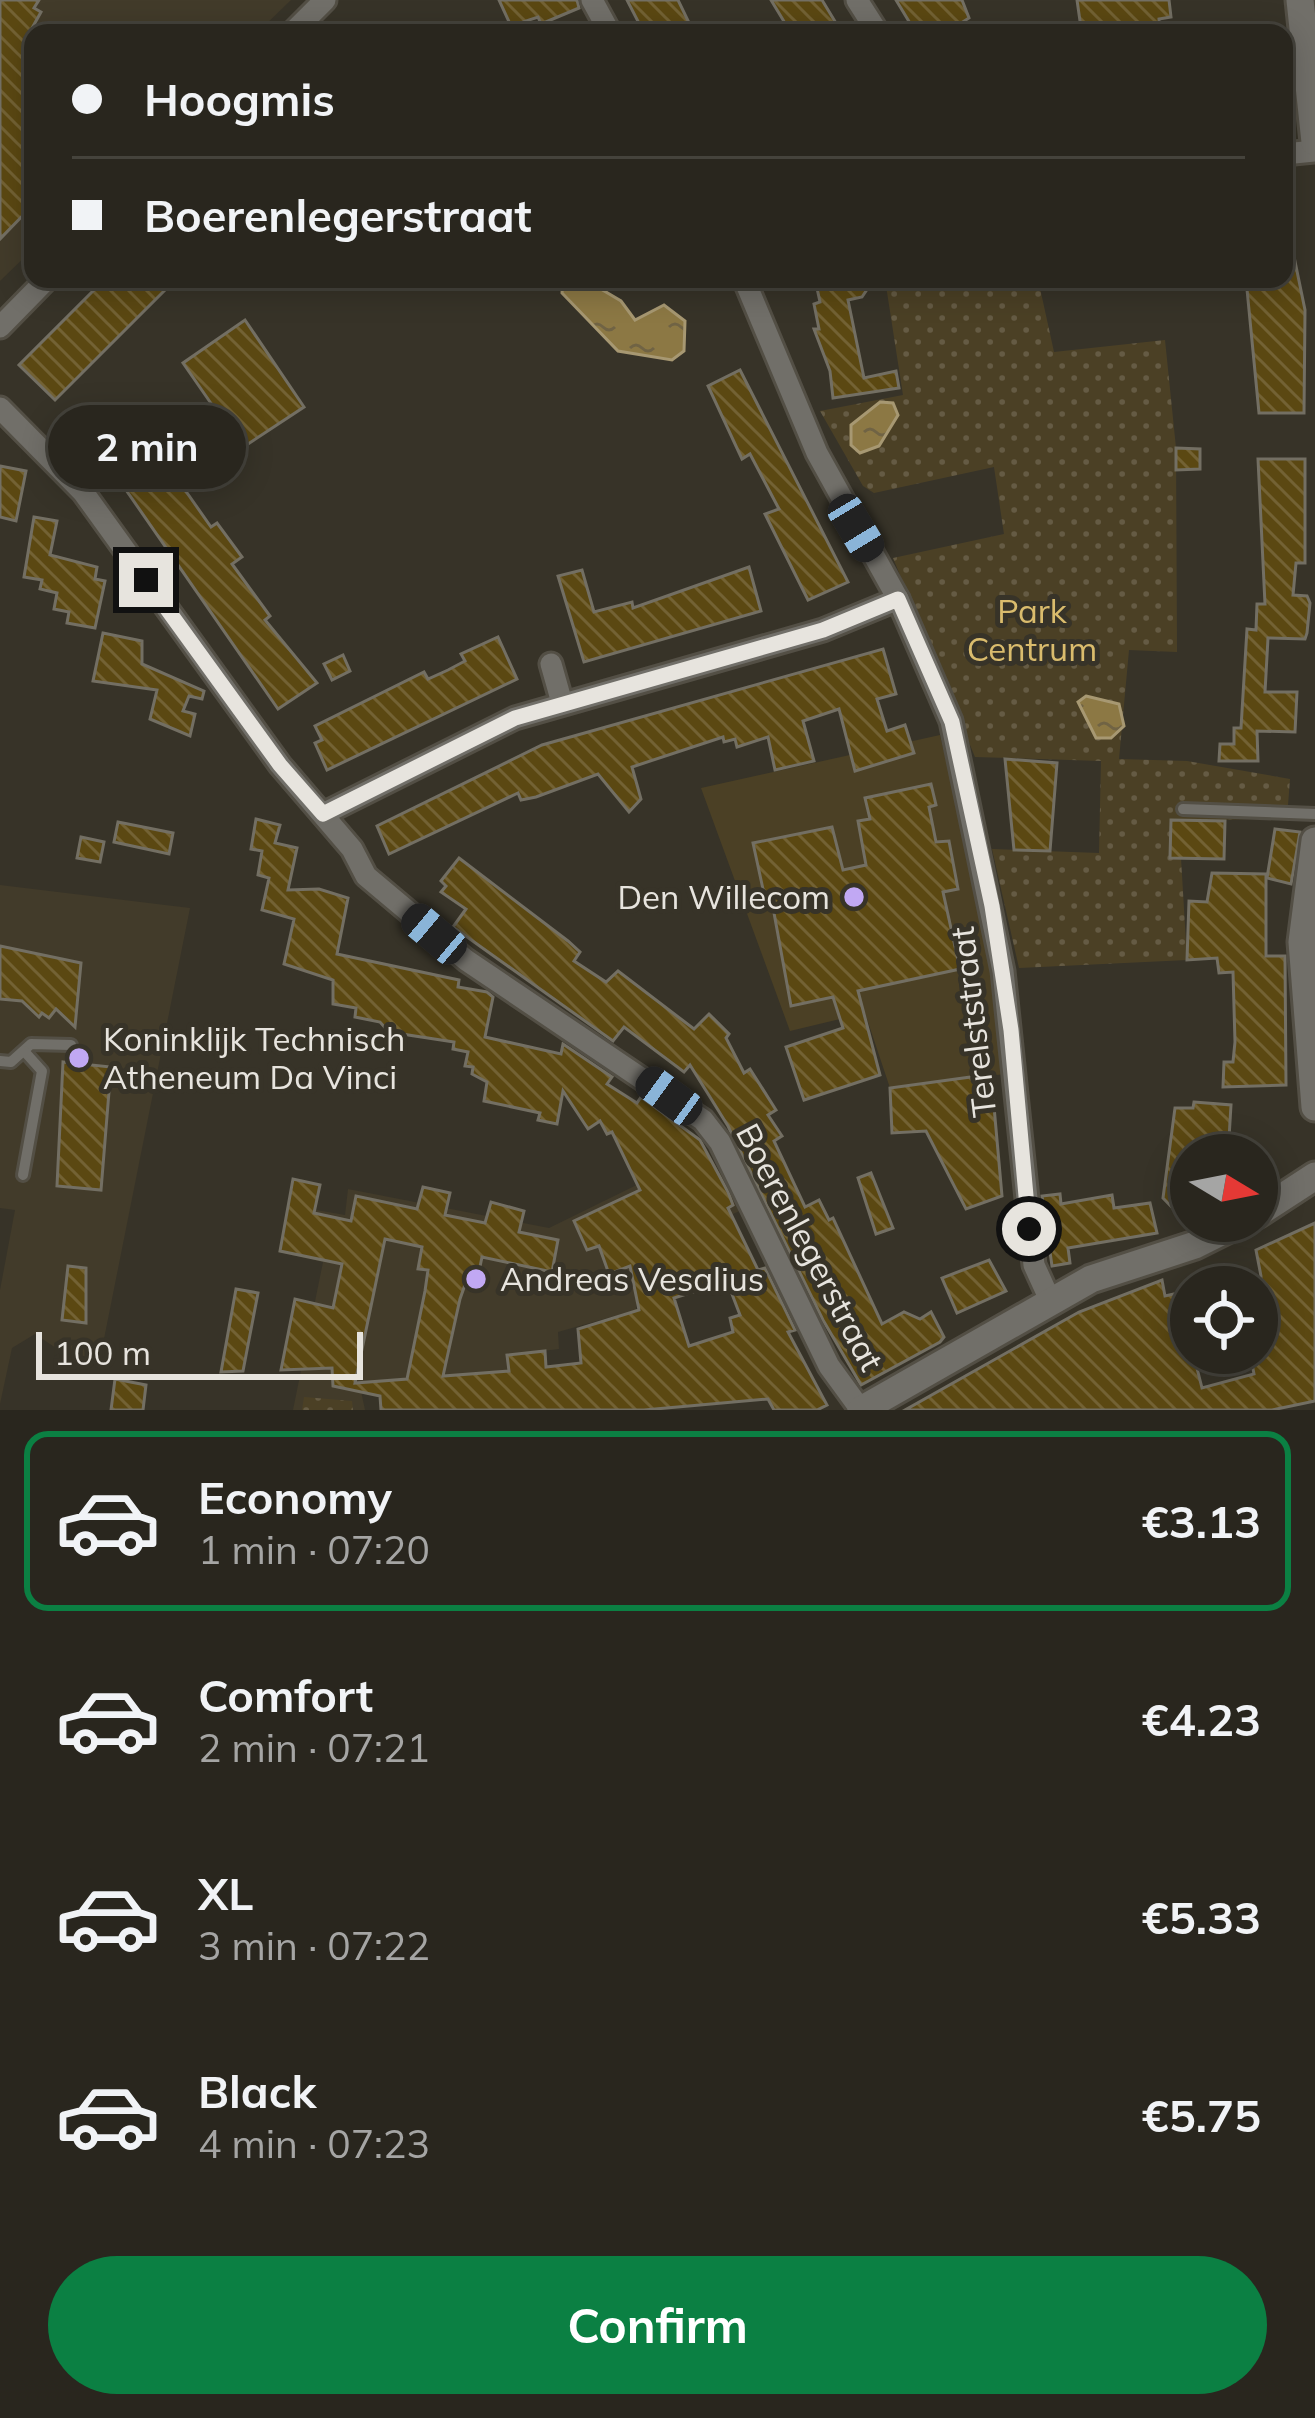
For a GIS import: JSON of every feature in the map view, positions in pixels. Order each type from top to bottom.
[{"type":"street","points":[[301,24],[326,0]]},
{"type":"street","points":[[1300,0],[1313,69],[1305,81],[1315,142]]},
{"type":"street","points":[[0,327],[38,288]]},
{"type":"street","name":"Terelststraat","points":[[748,288],[817,453],[898,599],[952,722],[992,906],[1011,1030],[1031,1247],[1050,1300]]},
{"type":"street","name":"Boerenlegerstraat","points":[[0,408],[83,492],[366,876],[434,934],[703,1120],[720,1142],[830,1366],[861,1410]]},
{"type":"street","points":[[323,814],[515,718],[823,630],[898,599]]},
{"type":"street","points":[[551,664],[562,703]]},
{"type":"street","points":[[1315,841],[1302,942],[1315,1107]]},
{"type":"street","points":[[1278,1200],[1315,1176]]},
{"type":"street","points":[[861,1410],[905,1400],[1050,1300],[1192,1242]]},
{"type":"lane","points":[[1183,809],[1315,814]]},
{"type":"lane","points":[[0,1061],[11,1062],[31,1044],[71,1045]]},
{"type":"lane","points":[[23,1175],[42,1071],[24,1051]]},
{"type":"shaded area","points":[[0,0],[291,0],[266,24],[24,24],[24,258],[0,281]]},
{"type":"shaded area","name":"Koninklijk Technisch Atheneum Da Vinci","points":[[0,885],[190,908],[100,1359],[62,1352],[35,1334],[12,1348],[0,1404],[0,1290],[15,1210],[0,1208]]},
{"type":"shaded area","name":"Andreas Vesalius","points":[[703,1144],[742,1210],[673,1240],[636,1290],[636,1310],[558,1332],[559,1349],[508,1355],[509,1371],[379,1381],[360,1386],[365,1410],[293,1410],[323,1262],[279,1252],[288,1205],[345,1215],[348,1189],[549,1228],[657,1175]]},
{"type":"green space","name":"Park Centrum","points":[[886,288],[1040,288],[1054,352],[1165,340],[1176,448],[1177,652],[1129,650],[1119,759],[1187,761],[1290,779],[1287,818],[1171,821],[1170,857],[1181,858],[1187,960],[1019,968],[992,849],[1099,853],[1101,761],[975,757],[893,558],[1004,534],[994,467],[874,493],[863,486],[820,411],[903,395]]},
{"type":"green space","points":[[940,735],[994,965],[1005,1074],[890,1088],[865,1013],[790,1031],[701,788]]},
{"type":"green space","points":[[304,1397],[352,1401],[353,1410],[302,1410]]},
{"type":"water","points":[[562,288],[599,288],[621,301],[635,320],[664,305],[685,321],[684,351],[672,360],[618,351]]},
{"type":"water","points":[[880,402],[893,403],[898,415],[879,446],[860,453],[851,445],[851,425]]},
{"type":"water","points":[[1086,696],[1119,704],[1124,726],[1111,738],[1096,738],[1078,702]]},
{"type":"building","points":[[0,0],[39,0],[34,8],[41,12],[34,24],[24,24],[24,214],[0,239]]},
{"type":"building","points":[[499,0],[577,0],[579,8],[541,24],[538,17],[510,24]]},
{"type":"building","points":[[627,0],[678,0],[690,24],[639,24]]},
{"type":"building","points":[[771,0],[822,0],[837,24],[786,24]]},
{"type":"building","points":[[896,0],[962,0],[969,18],[960,24],[911,24]]},
{"type":"building","points":[[1077,0],[1169,0],[1171,17],[1159,19],[1159,24],[1080,24]]},
{"type":"building","points":[[1293,252],[1305,310],[1304,413],[1259,413],[1247,288],[1293,288]]},
{"type":"building","points":[[96,288],[167,288],[55,400],[19,365]]},
{"type":"building","points":[[817,288],[868,288],[862,297],[848,300],[864,378],[896,371],[899,388],[833,398],[830,371],[814,329],[819,329],[814,304],[820,302]]},
{"type":"building","points":[[245,320],[304,407],[242,448],[183,363]]},
{"type":"building","points":[[740,370],[848,582],[808,600],[765,514],[779,509],[750,454],[742,459],[708,386]]},
{"type":"building","points":[[121,411],[166,476],[185,490],[211,527],[217,523],[242,557],[232,564],[270,616],[265,620],[317,683],[278,709],[88,434]]},
{"type":"building","points":[[1176,448],[1200,449],[1200,469],[1176,470]]},
{"type":"building","points":[[1258,459],[1305,459],[1305,563],[1296,563],[1293,595],[1307,596],[1310,603],[1307,633],[1305,639],[1268,638],[1265,692],[1297,692],[1295,732],[1257,731],[1258,761],[1219,761],[1220,744],[1234,744],[1234,728],[1241,728],[1247,629],[1256,630],[1257,604],[1265,604]]},
{"type":"building","points":[[0,466],[26,471],[16,521],[0,517]]},
{"type":"building","points":[[34,517],[57,521],[50,555],[97,567],[95,579],[105,581],[95,628],[67,623],[69,612],[54,609],[57,593],[40,589],[42,580],[24,577]]},
{"type":"building","points":[[749,567],[761,611],[584,662],[558,576],[582,570],[594,612],[632,602],[633,608]]},
{"type":"building","points":[[103,633],[142,641],[142,664],[204,691],[202,699],[189,696],[183,711],[195,714],[190,736],[150,719],[157,690],[93,681]]},
{"type":"building","points":[[498,637],[517,679],[327,770],[315,743],[322,740],[315,726],[424,672],[428,679],[448,670],[465,661],[461,654]]},
{"type":"building","points":[[883,649],[896,694],[877,699],[887,731],[905,725],[914,753],[855,771],[839,709],[803,721],[814,761],[775,770],[768,737],[737,747],[735,739],[724,742],[723,737],[632,767],[641,799],[629,812],[598,774],[536,797],[521,800],[518,793],[389,854],[377,826],[542,745]]},
{"type":"building","points":[[343,655],[350,671],[332,680],[324,664]]},
{"type":"building","points":[[1005,759],[1057,763],[1050,851],[1014,850]]},
{"type":"building","name":"Den Willecom","points":[[931,784],[936,805],[929,807],[936,842],[949,841],[958,889],[943,892],[960,969],[858,991],[880,1075],[804,1100],[786,1047],[843,1028],[833,997],[791,1006],[772,902],[766,903],[753,843],[832,827],[843,870],[866,865],[858,821],[870,819],[865,798]]},
{"type":"building","points":[[256,819],[280,825],[275,843],[297,848],[288,890],[319,889],[348,898],[337,954],[459,980],[458,987],[487,992],[493,997],[485,1037],[561,1054],[563,1044],[612,1077],[607,1084],[637,1103],[641,1097],[700,1140],[728,1192],[733,1205],[728,1208],[758,1270],[765,1268],[795,1330],[788,1332],[827,1405],[817,1410],[774,1410],[768,1399],[644,1410],[381,1410],[380,1396],[333,1386],[332,1368],[281,1370],[295,1299],[333,1308],[342,1264],[280,1251],[293,1179],[320,1185],[314,1213],[351,1221],[356,1196],[417,1209],[423,1187],[450,1193],[445,1215],[485,1223],[491,1202],[524,1211],[519,1232],[558,1240],[552,1272],[482,1257],[477,1281],[467,1279],[460,1299],[443,1376],[509,1371],[507,1355],[545,1351],[546,1367],[581,1363],[578,1329],[639,1310],[630,1266],[609,1274],[599,1246],[587,1250],[574,1221],[640,1190],[612,1132],[607,1134],[600,1121],[588,1129],[563,1091],[557,1124],[538,1120],[540,1113],[484,1101],[487,1082],[472,1074],[473,1067],[465,1066],[468,1052],[453,1049],[454,1042],[389,1032],[380,1022],[355,1017],[356,1008],[333,1004],[333,980],[284,964],[294,919],[262,910],[269,878],[258,875],[262,851],[251,849]],"holes":[[[385,1239],[422,1247],[418,1269],[428,1270],[407,1379],[355,1383]],[[727,1281],[740,1315],[730,1318],[733,1332],[689,1346],[674,1298]]]},
{"type":"building","points":[[1171,820],[1225,821],[1224,859],[1170,858]]},
{"type":"building","points":[[118,822],[173,833],[169,854],[114,842]]},
{"type":"building","points":[[1275,829],[1300,832],[1291,884],[1267,878]]},
{"type":"building","points":[[81,837],[104,842],[100,862],[77,858]]},
{"type":"building","points":[[459,858],[568,941],[580,952],[574,961],[606,982],[618,971],[694,1029],[709,1014],[729,1034],[726,1038],[744,1073],[750,1069],[776,1110],[768,1115],[782,1136],[774,1141],[805,1207],[819,1200],[829,1220],[833,1218],[882,1324],[904,1312],[920,1319],[931,1312],[944,1337],[940,1342],[861,1385],[823,1320],[728,1126],[690,1065],[684,1072],[624,1027],[613,1041],[453,927],[466,909],[441,892],[446,886],[441,881]]},
{"type":"building","points":[[1212,873],[1266,874],[1266,956],[1285,956],[1286,1085],[1223,1087],[1224,1062],[1233,1062],[1235,1042],[1233,972],[1219,973],[1217,958],[1187,960],[1189,901],[1207,902]]},
{"type":"building","points":[[0,946],[81,963],[75,1027],[56,1009],[49,1018],[42,1013],[39,1017],[22,1001],[0,999]]},
{"type":"building","points":[[63,1062],[111,1067],[101,1190],[57,1186]]},
{"type":"building","points":[[978,1076],[979,1086],[992,1084],[1002,1196],[966,1209],[926,1131],[892,1133],[890,1088]]},
{"type":"building","points":[[1194,1102],[1231,1105],[1229,1134],[1172,1134],[1175,1108],[1193,1108]]},
{"type":"building","points":[[1170,1146],[1170,1205],[1163,1198]]},
{"type":"building","points":[[871,1173],[893,1228],[876,1234],[858,1178]]},
{"type":"building","points":[[1060,1194],[1061,1204],[1112,1195],[1114,1208],[1150,1203],[1157,1233],[1068,1248],[1070,1263],[1052,1266],[1042,1196]]},
{"type":"building","points":[[1315,1223],[1315,1401],[1272,1410],[905,1410],[1079,1312],[1162,1280],[1165,1296],[1170,1295],[1170,1374],[1198,1374],[1202,1388],[1254,1374],[1278,1374],[1278,1266],[1259,1266],[1256,1250]]},
{"type":"building","points":[[989,1260],[1006,1291],[957,1313],[942,1278]]},
{"type":"building","points":[[68,1266],[86,1268],[86,1323],[62,1320]]},
{"type":"building","points":[[236,1289],[258,1293],[243,1371],[221,1372]]},
{"type":"building","points":[[115,1379],[146,1385],[143,1410],[111,1410]]},
{"type":"place","name":"Den Willecom","points":[[854,897]]},
{"type":"place","name":"Koninklijk Technisch Atheneum Da Vinci","points":[[79,1058]]},
{"type":"place","name":"Andreas Vesalius","points":[[476,1279]]},
{"type":"route","points":[[146,580],[280,765],[323,814],[515,718],[823,630],[898,599],[952,722],[992,906],[1011,1030],[1029,1229]]}]
